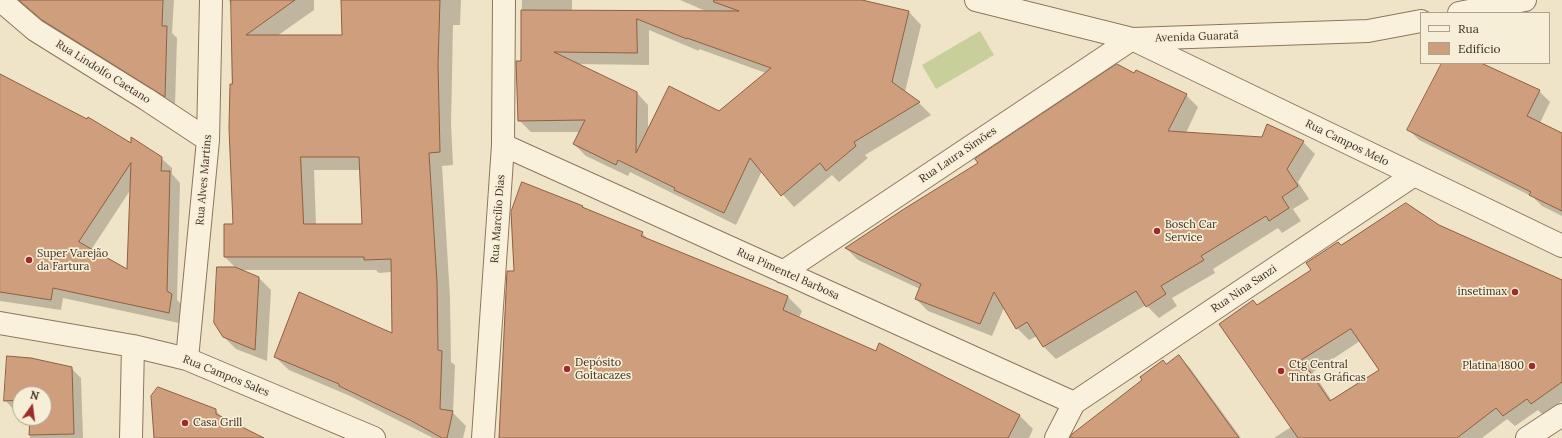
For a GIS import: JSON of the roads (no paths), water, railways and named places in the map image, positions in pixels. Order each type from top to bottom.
[{"type":"street","name":"Rua Lindolfo Caetano","points":[[0,0],[35,30],[146,99],[208,140]]},
{"type":"street","name":"Rua Alves Martins","points":[[187,359],[208,140],[211,0]]},
{"type":"street","name":"Rua Marcílio Dias","points":[[483,438],[502,145],[504,0]]},
{"type":"street","name":"Avenida Guaratã","points":[[976,0],[1132,39],[1368,31],[1420,21]]},
{"type":"street","points":[[1465,12],[1525,0]]},
{"type":"street","name":"Rua Campos Melo","points":[[1132,39],[1562,246]]},
{"type":"street","name":"Rua Laura Simões","points":[[783,272],[1132,39]]},
{"type":"street","name":"Rua Pimentel Barbosa","points":[[502,145],[1074,403]]},
{"type":"street","name":"Rua Nina Sanzi","points":[[1074,403],[1414,175]]},
{"type":"street","name":"Rua Campos Sales","points":[[0,323],[133,346],[187,359],[374,438]]},
{"type":"street","points":[[131,438],[133,346]]},
{"type":"street","points":[[1056,438],[1074,403]]},
{"type":"street","points":[[1527,438],[1562,415]]},
{"type":"place","name":"Bosch Car Service","points":[[1157,231]]},
{"type":"place","name":"Super Varejão da Fartura","points":[[29,260]]},
{"type":"place","name":"insetimax","points":[[1515,292]]},
{"type":"place","name":"Platina 1800","points":[[1532,366]]},
{"type":"place","name":"Depósito Goitacazes","points":[[567,369]]},
{"type":"place","name":"Ctg Central Tintas Gráficas","points":[[1281,371]]},
{"type":"place","name":"Casa Grill","points":[[185,423]]}]
